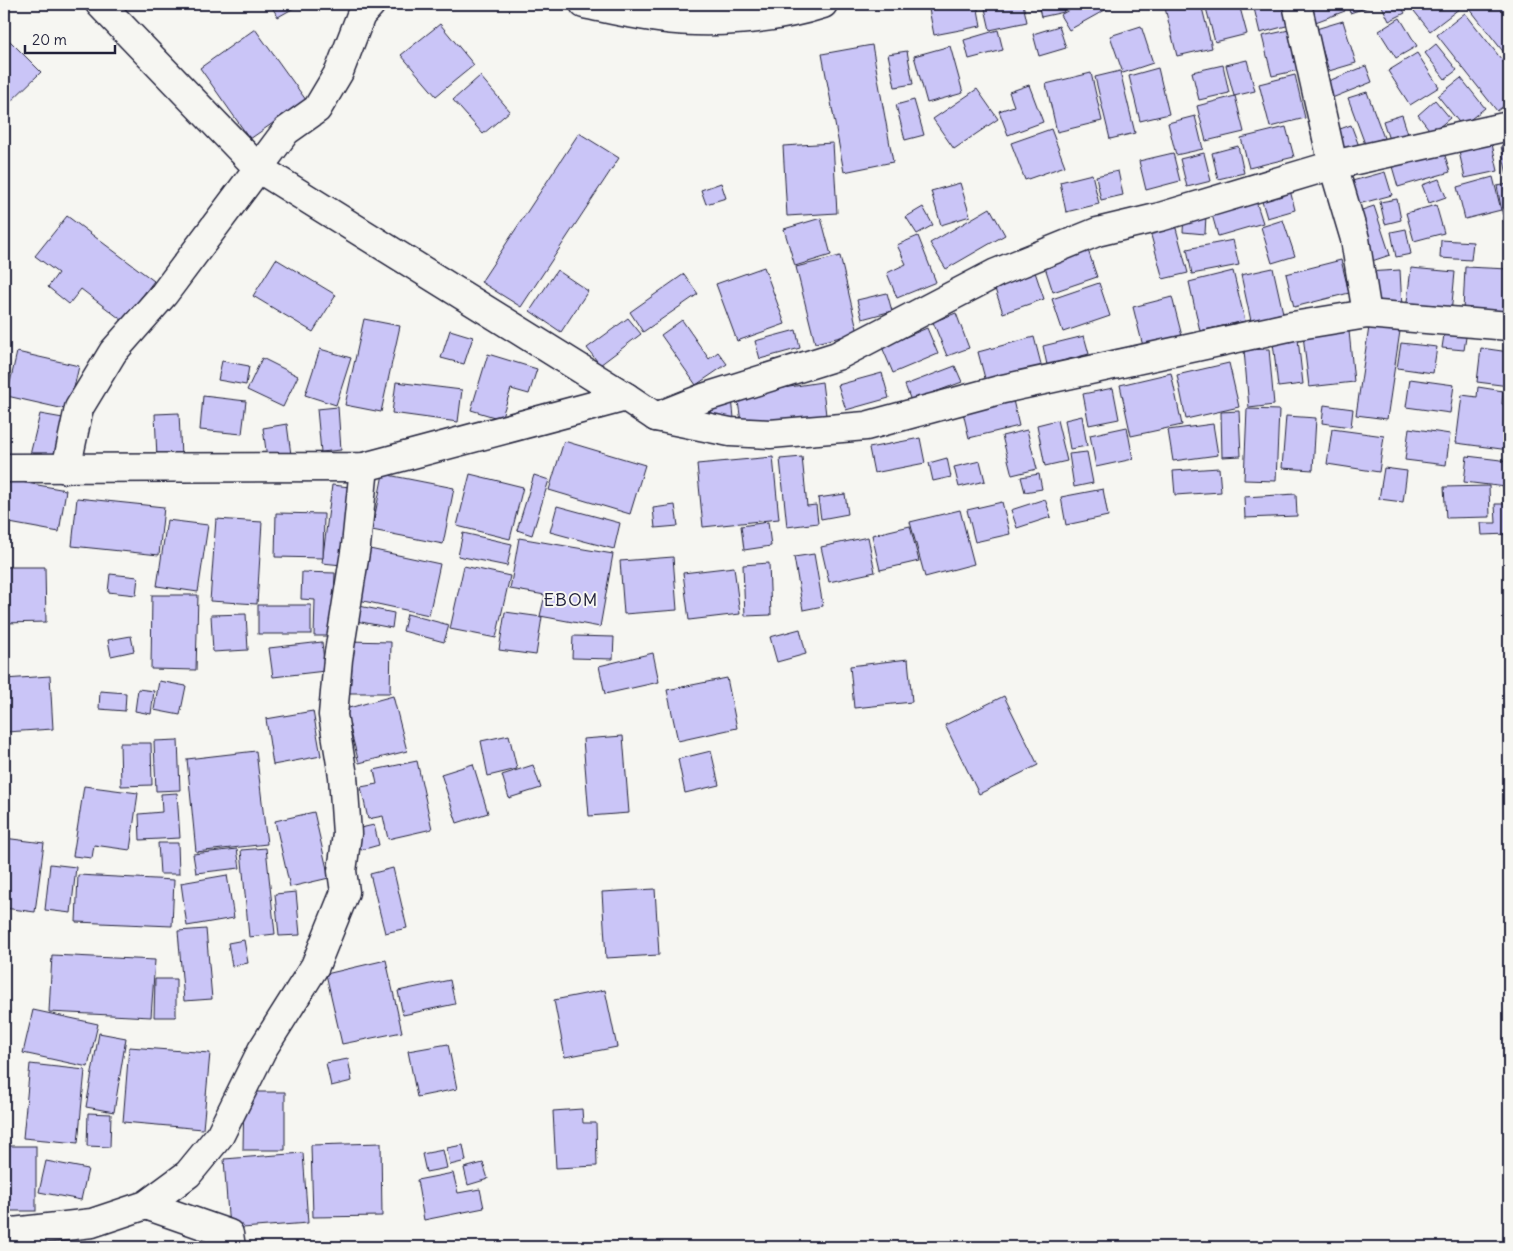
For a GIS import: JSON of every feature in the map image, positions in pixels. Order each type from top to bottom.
[{"type":"street","points":[[66,469],[79,408],[113,352],[164,294],[286,131],[317,109],[339,72],[361,15],[371,4]]},
{"type":"street","points":[[584,4],[660,18],[738,20],[803,10],[823,4]]},
{"type":"street","points":[[1298,4],[1333,165],[1355,238],[1367,314]]},
{"type":"street","points":[[112,8],[258,168],[656,417],[730,432],[770,434],[866,426],[1003,389],[1293,326],[1367,314],[1509,326]]},
{"type":"street","points":[[656,417],[732,388],[837,356],[996,273],[1097,232],[1160,217],[1333,165],[1509,126]]},
{"type":"street","points":[[4,468],[364,468],[626,397]]},
{"type":"street","points":[[4,1233],[92,1223],[146,1205],[188,1174],[220,1135],[262,1050],[315,966],[345,892],[342,871],[347,834],[343,776],[333,715],[338,659],[356,546],[364,468]]},
{"type":"street","points":[[146,1205],[230,1234],[231,1247]]},
{"type":"building","points":[[270,4],[301,4],[278,17]]},
{"type":"building","points":[[928,4],[977,4],[981,26],[934,35]]},
{"type":"building","points":[[984,4],[1023,4],[1027,22],[990,30]]},
{"type":"building","points":[[1038,4],[1062,4],[1064,12],[1041,17]]},
{"type":"building","points":[[1080,4],[1114,5],[1069,30],[1060,15]]},
{"type":"building","points":[[1164,4],[1201,4],[1212,48],[1177,56]]},
{"type":"building","points":[[1205,4],[1239,4],[1247,34],[1215,42]]},
{"type":"building","points":[[1253,4],[1285,4],[1290,25],[1260,33]]},
{"type":"building","points":[[1303,4],[1343,4],[1345,11],[1310,24]]},
{"type":"building","points":[[1347,4],[1370,4],[1371,6],[1350,13]]},
{"type":"building","points":[[1381,4],[1400,4],[1405,13],[1389,21]]},
{"type":"building","points":[[1413,4],[1464,5],[1430,31],[1410,6]]},
{"type":"building","points":[[1466,4],[1509,4],[1509,59]]},
{"type":"building","points":[[1465,13],[1509,69],[1509,102],[1497,111],[1437,35]]},
{"type":"building","points":[[1400,18],[1417,46],[1396,58],[1379,31]]},
{"type":"building","points":[[1343,21],[1356,63],[1329,71],[1316,29]]},
{"type":"building","points":[[440,24],[474,65],[436,96],[401,55]]},
{"type":"building","points":[[1059,26],[1066,48],[1039,56],[1033,34]]},
{"type":"building","points":[[1141,26],[1153,63],[1123,73],[1110,36]]},
{"type":"building","points":[[255,29],[306,100],[250,139],[200,68]]},
{"type":"building","points":[[998,30],[1003,50],[969,59],[964,40]]},
{"type":"building","points":[[1289,30],[1299,70],[1272,76],[1262,36]]},
{"type":"building","points":[[4,35],[41,72],[4,108]]},
{"type":"building","points":[[1436,44],[1457,70],[1445,79],[1425,53]]},
{"type":"building","points":[[872,45],[893,162],[844,172],[822,54]]},
{"type":"building","points":[[950,46],[963,93],[927,103],[914,56]]},
{"type":"building","points":[[907,51],[913,84],[895,87],[888,54]]},
{"type":"building","points":[[1417,53],[1439,87],[1410,105],[1388,71]]},
{"type":"building","points":[[1247,60],[1255,91],[1234,96],[1226,65]]},
{"type":"building","points":[[1223,65],[1229,93],[1199,100],[1192,72]]},
{"type":"building","points":[[1366,66],[1372,82],[1327,100],[1321,84]]},
{"type":"building","points":[[1158,68],[1169,114],[1140,121],[1129,76]]},
{"type":"building","points":[[1120,71],[1135,133],[1110,139],[1095,77]]},
{"type":"building","points":[[1091,73],[1102,121],[1057,132],[1046,84]]},
{"type":"building","points":[[1295,75],[1305,118],[1270,127],[1259,84]]},
{"type":"building","points":[[480,76],[510,111],[483,134],[453,100]]},
{"type":"building","points":[[1461,78],[1485,108],[1462,126],[1438,96]]},
{"type":"building","points":[[1029,85],[1043,122],[1008,135],[999,111],[1014,106],[1009,92]]},
{"type":"building","points":[[977,89],[998,119],[954,149],[933,119]]},
{"type":"building","points":[[1367,92],[1384,138],[1365,144],[1348,98]]},
{"type":"building","points":[[1235,96],[1244,132],[1206,141],[1197,106]]},
{"type":"building","points":[[914,100],[924,135],[905,140],[896,105]]},
{"type":"building","points":[[1435,100],[1450,118],[1432,133],[1418,115]]},
{"type":"building","points":[[1402,115],[1408,134],[1389,140],[1383,121]]},
{"type":"building","points":[[1195,116],[1203,149],[1176,155],[1168,123]]},
{"type":"building","points":[[1351,125],[1359,146],[1337,154],[1329,133]]},
{"type":"building","points":[[1286,127],[1294,157],[1249,168],[1241,138]]},
{"type":"building","points":[[1051,129],[1065,166],[1025,180],[1011,143]]},
{"type":"building","points":[[579,133],[619,158],[521,307],[481,282]]},
{"type":"building","points":[[833,143],[837,213],[787,216],[783,146]]},
{"type":"building","points":[[1492,144],[1498,171],[1465,178],[1459,152]]},
{"type":"building","points":[[1509,144],[1509,175],[1507,175],[1501,146]]},
{"type":"building","points":[[1238,146],[1244,173],[1218,179],[1212,153]]},
{"type":"building","points":[[1443,149],[1450,172],[1398,187],[1391,163]]},
{"type":"building","points":[[1173,153],[1180,181],[1146,190],[1139,161]]},
{"type":"building","points":[[1204,153],[1211,181],[1187,187],[1180,159]]},
{"type":"building","points":[[1118,171],[1123,195],[1101,200],[1096,176]]},
{"type":"building","points":[[1385,172],[1392,195],[1351,206],[1345,183]]},
{"type":"building","points":[[1092,174],[1099,204],[1066,212],[1060,182]]},
{"type":"building","points":[[1493,177],[1501,210],[1465,219],[1457,187]]},
{"type":"building","points":[[1439,179],[1446,197],[1429,203],[1422,185]]},
{"type":"building","points":[[721,183],[726,198],[706,204],[701,190]]},
{"type":"building","points":[[960,183],[970,216],[941,225],[931,191]]},
{"type":"building","points":[[1509,184],[1509,232],[1506,233],[1497,186]]},
{"type":"building","points":[[1290,190],[1295,210],[1267,218],[1261,198]]},
{"type":"building","points":[[1255,198],[1263,223],[1218,236],[1211,211]]},
{"type":"building","points":[[1397,199],[1401,220],[1385,224],[1380,202]]},
{"type":"building","points":[[1436,205],[1444,233],[1414,241],[1406,213]]},
{"type":"building","points":[[1374,206],[1390,255],[1372,261],[1356,212]]},
{"type":"building","points":[[923,207],[933,225],[917,234],[906,217]]},
{"type":"building","points":[[990,208],[1005,235],[946,269],[930,243]]},
{"type":"building","points":[[1184,214],[1206,215],[1205,234],[1183,232]]},
{"type":"building","points":[[67,216],[154,281],[123,321],[81,289],[69,304],[48,287],[58,273],[35,256]]},
{"type":"building","points":[[821,218],[831,255],[795,266],[784,229]]},
{"type":"building","points":[[1283,220],[1295,256],[1272,263],[1261,227]]},
{"type":"building","points":[[1174,221],[1188,273],[1163,279],[1149,228]]},
{"type":"building","points":[[1406,229],[1411,254],[1396,257],[1391,232]]},
{"type":"building","points":[[918,236],[936,282],[897,298],[887,273],[906,264],[897,245]]},
{"type":"building","points":[[1233,240],[1239,265],[1192,274],[1187,249]]},
{"type":"building","points":[[1441,240],[1473,242],[1471,260],[1440,258]]},
{"type":"building","points":[[1087,247],[1097,277],[1053,292],[1043,261]]},
{"type":"building","points":[[840,256],[858,333],[815,343],[796,267]]},
{"type":"building","points":[[276,259],[336,295],[313,332],[253,296]]},
{"type":"building","points":[[1341,260],[1349,293],[1294,307],[1286,274]]},
{"type":"building","points":[[764,267],[785,324],[737,341],[716,284]]},
{"type":"building","points":[[1465,267],[1509,269],[1509,313],[1463,311]]},
{"type":"building","points":[[1273,268],[1283,313],[1251,321],[1241,275]]},
{"type":"building","points":[[1411,268],[1455,272],[1451,314],[1406,310]]},
{"type":"building","points":[[1034,269],[1044,299],[1003,313],[993,283]]},
{"type":"building","points":[[557,270],[588,291],[561,332],[530,311]]},
{"type":"building","points":[[1400,270],[1402,308],[1368,310],[1366,272]]},
{"type":"building","points":[[1233,271],[1245,321],[1200,331],[1189,282]]},
{"type":"building","points":[[684,274],[698,294],[643,332],[630,312]]},
{"type":"building","points":[[1099,283],[1110,316],[1063,332],[1052,299]]},
{"type":"building","points":[[887,293],[892,311],[862,319],[857,300]]},
{"type":"building","points":[[1172,297],[1184,344],[1145,354],[1133,307]]},
{"type":"building","points":[[956,313],[969,348],[947,356],[933,322]]},
{"type":"building","points":[[628,318],[641,334],[600,365],[587,348]]},
{"type":"building","points":[[364,319],[400,326],[381,412],[345,405]]},
{"type":"building","points":[[682,320],[709,359],[718,352],[727,364],[696,385],[661,335]]},
{"type":"building","points":[[1369,327],[1400,331],[1387,419],[1356,415]]},
{"type":"building","points":[[927,328],[938,354],[893,373],[882,347]]},
{"type":"building","points":[[1445,328],[1467,331],[1464,350],[1442,348]]},
{"type":"building","points":[[450,330],[473,337],[464,364],[441,358]]},
{"type":"building","points":[[796,330],[800,348],[760,359],[755,341]]},
{"type":"building","points":[[1349,331],[1354,382],[1309,387],[1303,335]]},
{"type":"building","points":[[1084,336],[1089,354],[1047,365],[1043,346]]},
{"type":"building","points":[[1034,337],[1043,372],[987,386],[978,352]]},
{"type":"building","points":[[1298,339],[1303,384],[1278,387],[1273,342]]},
{"type":"building","points":[[1401,343],[1437,347],[1433,373],[1397,368]]},
{"type":"building","points":[[1481,348],[1509,352],[1509,386],[1477,382]]},
{"type":"building","points":[[320,349],[351,358],[336,405],[305,395]]},
{"type":"building","points":[[1269,349],[1274,405],[1249,408],[1244,350]]},
{"type":"building","points":[[17,352],[79,366],[69,410],[7,396]]},
{"type":"building","points":[[488,354],[537,369],[529,394],[511,389],[501,419],[471,410]]},
{"type":"building","points":[[262,358],[298,376],[283,407],[247,390]]},
{"type":"building","points":[[222,361],[249,366],[246,385],[218,380]]},
{"type":"building","points":[[1229,363],[1239,407],[1186,419],[1177,375]]},
{"type":"building","points":[[955,366],[962,382],[911,401],[905,385]]},
{"type":"building","points":[[882,373],[889,398],[846,410],[838,385]]},
{"type":"building","points":[[1171,373],[1182,425],[1131,436],[1120,385]]},
{"type":"building","points":[[1410,379],[1454,385],[1450,413],[1406,407]]},
{"type":"building","points":[[396,382],[462,390],[458,422],[392,413]]},
{"type":"building","points":[[822,382],[826,415],[742,428],[737,395]]},
{"type":"building","points":[[1478,387],[1503,391],[1502,404],[1509,405],[1509,450],[1456,443],[1462,395],[1477,397]]},
{"type":"building","points":[[1113,388],[1119,419],[1089,425],[1083,394]]},
{"type":"building","points":[[203,396],[246,401],[242,434],[200,430]]},
{"type":"building","points":[[1012,396],[1019,426],[969,438],[962,408]]},
{"type":"building","points":[[732,398],[734,418],[700,423],[697,403]]},
{"type":"building","points":[[1324,405],[1353,409],[1351,427],[1322,423]]},
{"type":"building","points":[[338,407],[341,450],[321,452],[317,409]]},
{"type":"building","points":[[1247,409],[1279,410],[1276,481],[1244,480]]},
{"type":"building","points":[[1239,411],[1241,456],[1222,457],[1221,412]]},
{"type":"building","points":[[179,413],[181,457],[157,458],[155,414]]},
{"type":"building","points":[[40,414],[63,418],[53,460],[30,455]]},
{"type":"building","points":[[1082,416],[1087,446],[1070,449],[1065,420]]},
{"type":"building","points":[[1286,416],[1316,418],[1313,470],[1282,468]]},
{"type":"building","points":[[1057,420],[1067,461],[1045,466],[1037,425]]},
{"type":"building","points":[[287,424],[291,455],[267,458],[263,428]]},
{"type":"building","points":[[1213,424],[1218,455],[1173,461],[1168,430]]},
{"type":"building","points":[[1127,427],[1133,459],[1096,467],[1090,435]]},
{"type":"building","points":[[1409,428],[1450,434],[1446,465],[1405,460]]},
{"type":"building","points":[[1332,429],[1384,436],[1379,472],[1327,464]]},
{"type":"building","points":[[1027,430],[1037,469],[1012,475],[1002,436]]},
{"type":"building","points":[[920,438],[925,463],[874,473],[869,448]]},
{"type":"building","points":[[564,441],[645,465],[630,514],[549,490]]},
{"type":"building","points":[[1087,452],[1093,483],[1074,487],[1069,454]]},
{"type":"building","points":[[1467,456],[1509,461],[1506,487],[1464,482]]},
{"type":"building","points":[[773,457],[779,519],[703,527],[697,464]]},
{"type":"building","points":[[802,457],[807,506],[816,505],[818,523],[787,527],[780,459]]},
{"type":"building","points":[[947,458],[951,477],[933,481],[929,463]]},
{"type":"building","points":[[980,461],[985,481],[959,487],[954,467]]},
{"type":"building","points":[[1219,468],[1221,492],[1175,495],[1173,471]]},
{"type":"building","points":[[1384,468],[1407,471],[1403,502],[1379,499]]},
{"type":"building","points":[[383,474],[454,488],[443,544],[372,530]]},
{"type":"building","points":[[470,474],[523,487],[510,539],[457,526]]},
{"type":"building","points":[[1039,474],[1042,489],[1025,492],[1021,477]]},
{"type":"building","points":[[534,475],[549,480],[532,535],[517,530]]},
{"type":"building","points":[[4,479],[66,490],[59,532],[4,522]]},
{"type":"building","points":[[332,485],[350,487],[342,565],[322,563]]},
{"type":"building","points":[[1489,486],[1490,517],[1446,518],[1444,487]]},
{"type":"building","points":[[1103,489],[1108,516],[1066,525],[1061,497]]},
{"type":"building","points":[[845,494],[848,514],[821,519],[818,498]]},
{"type":"building","points":[[1296,494],[1297,516],[1245,518],[1244,497]]},
{"type":"building","points":[[77,498],[164,507],[159,555],[72,546]]},
{"type":"building","points":[[1045,499],[1051,517],[1017,528],[1011,510]]},
{"type":"building","points":[[1002,502],[1010,534],[975,542],[967,510]]},
{"type":"building","points":[[1495,504],[1509,504],[1509,534],[1482,535],[1481,523],[1496,523]]},
{"type":"building","points":[[675,505],[678,526],[655,528],[653,508]]},
{"type":"building","points":[[557,506],[620,523],[614,549],[550,532]]},
{"type":"building","points":[[960,510],[974,564],[925,577],[910,522]]},
{"type":"building","points":[[276,513],[324,514],[323,558],[275,557]]},
{"type":"building","points":[[216,519],[262,522],[257,604],[210,601]]},
{"type":"building","points":[[167,520],[208,525],[198,592],[157,586]]},
{"type":"building","points":[[768,522],[771,546],[744,550],[741,526]]},
{"type":"building","points":[[910,526],[919,561],[880,570],[872,535]]},
{"type":"building","points":[[463,533],[512,544],[507,566],[458,556]]},
{"type":"building","points":[[868,537],[875,572],[829,582],[821,547]]},
{"type":"building","points":[[519,538],[613,554],[600,627],[540,616],[545,595],[510,589]]},
{"type":"building","points":[[365,548],[440,564],[429,615],[354,599]]},
{"type":"building","points":[[814,554],[823,606],[803,610],[794,557]]},
{"type":"building","points":[[673,557],[677,610],[624,614],[620,561]]},
{"type":"building","points":[[769,563],[771,615],[745,616],[743,565]]},
{"type":"building","points":[[464,566],[510,576],[496,638],[450,629]]},
{"type":"building","points":[[4,567],[45,567],[46,622],[4,623]]},
{"type":"building","points":[[734,567],[740,614],[689,620],[683,573]]},
{"type":"building","points":[[302,572],[335,573],[333,636],[314,636],[315,600],[301,599]]},
{"type":"building","points":[[110,574],[138,577],[136,595],[108,592]]},
{"type":"building","points":[[152,595],[198,595],[196,670],[151,669]]},
{"type":"building","points":[[258,605],[311,605],[311,634],[258,634]]},
{"type":"building","points":[[354,605],[394,613],[392,628],[351,620]]},
{"type":"building","points":[[505,612],[542,617],[536,655],[499,650]]},
{"type":"building","points":[[246,614],[248,650],[213,652],[211,615]]},
{"type":"building","points":[[407,614],[449,625],[444,642],[403,631]]},
{"type":"building","points":[[800,629],[806,654],[777,662],[770,637]]},
{"type":"building","points":[[131,636],[134,651],[111,656],[108,640]]},
{"type":"building","points":[[573,636],[614,637],[613,659],[572,658]]},
{"type":"building","points":[[348,641],[391,642],[390,693],[348,693]]},
{"type":"building","points":[[322,642],[325,671],[273,677],[269,648]]},
{"type":"building","points":[[653,653],[659,682],[605,694],[599,666]]},
{"type":"building","points":[[908,659],[912,702],[854,708],[850,666]]},
{"type":"building","points":[[50,676],[53,729],[6,732],[4,679]]},
{"type":"building","points":[[727,678],[737,728],[678,741],[667,690]]},
{"type":"building","points":[[159,681],[186,686],[180,715],[154,710]]},
{"type":"building","points":[[138,689],[154,691],[151,714],[135,711]]},
{"type":"building","points":[[100,691],[126,693],[125,711],[99,709]]},
{"type":"building","points":[[393,696],[407,751],[359,763],[345,709]]},
{"type":"building","points":[[1004,696],[1038,765],[979,794],[945,725]]},
{"type":"building","points":[[313,711],[321,756],[273,765],[266,719]]},
{"type":"building","points":[[509,735],[517,769],[488,776],[481,741]]},
{"type":"building","points":[[623,736],[629,813],[589,816],[583,739]]},
{"type":"building","points":[[178,740],[180,790],[156,791],[154,741]]},
{"type":"building","points":[[120,743],[151,743],[152,785],[121,786]]},
{"type":"building","points":[[256,751],[267,844],[196,852],[187,759]]},
{"type":"building","points":[[711,751],[719,785],[685,793],[678,759]]},
{"type":"building","points":[[417,761],[432,829],[388,839],[383,816],[368,819],[361,787],[377,784],[374,770]]},
{"type":"building","points":[[473,764],[488,813],[457,823],[441,774]]},
{"type":"building","points":[[533,765],[541,788],[509,798],[502,775]]},
{"type":"building","points":[[84,786],[138,793],[130,850],[94,845],[92,858],[73,856]]},
{"type":"building","points":[[177,793],[180,838],[140,840],[139,814],[162,812],[161,794]]},
{"type":"building","points":[[314,812],[329,878],[290,887],[275,821]]},
{"type":"building","points":[[374,825],[379,845],[361,850],[356,829]]},
{"type":"building","points":[[4,838],[44,843],[35,912],[4,908]]},
{"type":"building","points":[[158,843],[178,843],[179,874],[160,874]]},
{"type":"building","points":[[266,848],[275,934],[249,937],[241,850]]},
{"type":"building","points":[[237,849],[240,868],[196,873],[193,854]]},
{"type":"building","points":[[50,864],[76,867],[71,913],[45,910]]},
{"type":"building","points":[[393,868],[407,928],[385,933],[370,874]]},
{"type":"building","points":[[78,875],[174,880],[172,926],[76,922]]},
{"type":"building","points":[[227,875],[234,918],[187,926],[181,883]]},
{"type":"building","points":[[655,889],[659,955],[606,958],[602,892]]},
{"type":"building","points":[[296,892],[300,935],[279,936],[275,894]]},
{"type":"building","points":[[206,929],[212,999],[184,1001],[178,931]]},
{"type":"building","points":[[244,940],[248,963],[232,966],[228,943]]},
{"type":"building","points":[[52,955],[155,960],[151,1017],[49,1012]]},
{"type":"building","points":[[386,960],[402,1032],[342,1044],[326,974]]},
{"type":"building","points":[[155,979],[176,979],[176,1017],[154,1017]]},
{"type":"building","points":[[450,980],[455,1004],[403,1015],[398,991]]},
{"type":"building","points":[[605,990],[617,1047],[565,1057],[554,1000]]},
{"type":"building","points":[[33,1010],[98,1024],[88,1067],[23,1053]]},
{"type":"building","points":[[99,1033],[126,1038],[114,1112],[86,1107]]},
{"type":"building","points":[[448,1044],[457,1089],[417,1097],[408,1051]]},
{"type":"building","points":[[129,1047],[210,1053],[203,1129],[123,1122]]},
{"type":"building","points":[[348,1059],[352,1081],[331,1086],[326,1063]]},
{"type":"building","points":[[30,1064],[85,1070],[78,1143],[23,1138]]},
{"type":"building","points":[[244,1092],[285,1092],[285,1150],[243,1150]]},
{"type":"building","points":[[582,1109],[583,1123],[596,1123],[597,1166],[556,1168],[553,1111]]},
{"type":"building","points":[[88,1113],[111,1114],[110,1147],[87,1146]]},
{"type":"building","points":[[381,1143],[382,1216],[313,1217],[311,1145]]},
{"type":"building","points":[[463,1145],[466,1161],[450,1165],[447,1148]]},
{"type":"building","points":[[4,1146],[36,1146],[36,1211],[4,1211]]},
{"type":"building","points":[[443,1150],[447,1168],[426,1172],[422,1154]]},
{"type":"building","points":[[303,1153],[308,1223],[229,1229],[224,1159]]},
{"type":"building","points":[[46,1161],[88,1169],[81,1200],[39,1192]]},
{"type":"building","points":[[483,1163],[488,1179],[468,1185],[464,1168]]},
{"type":"building","points":[[453,1173],[458,1193],[480,1189],[484,1208],[424,1220],[417,1180]]},
{"type":"district","name":"EBOM","points":[[571,600]]}]
